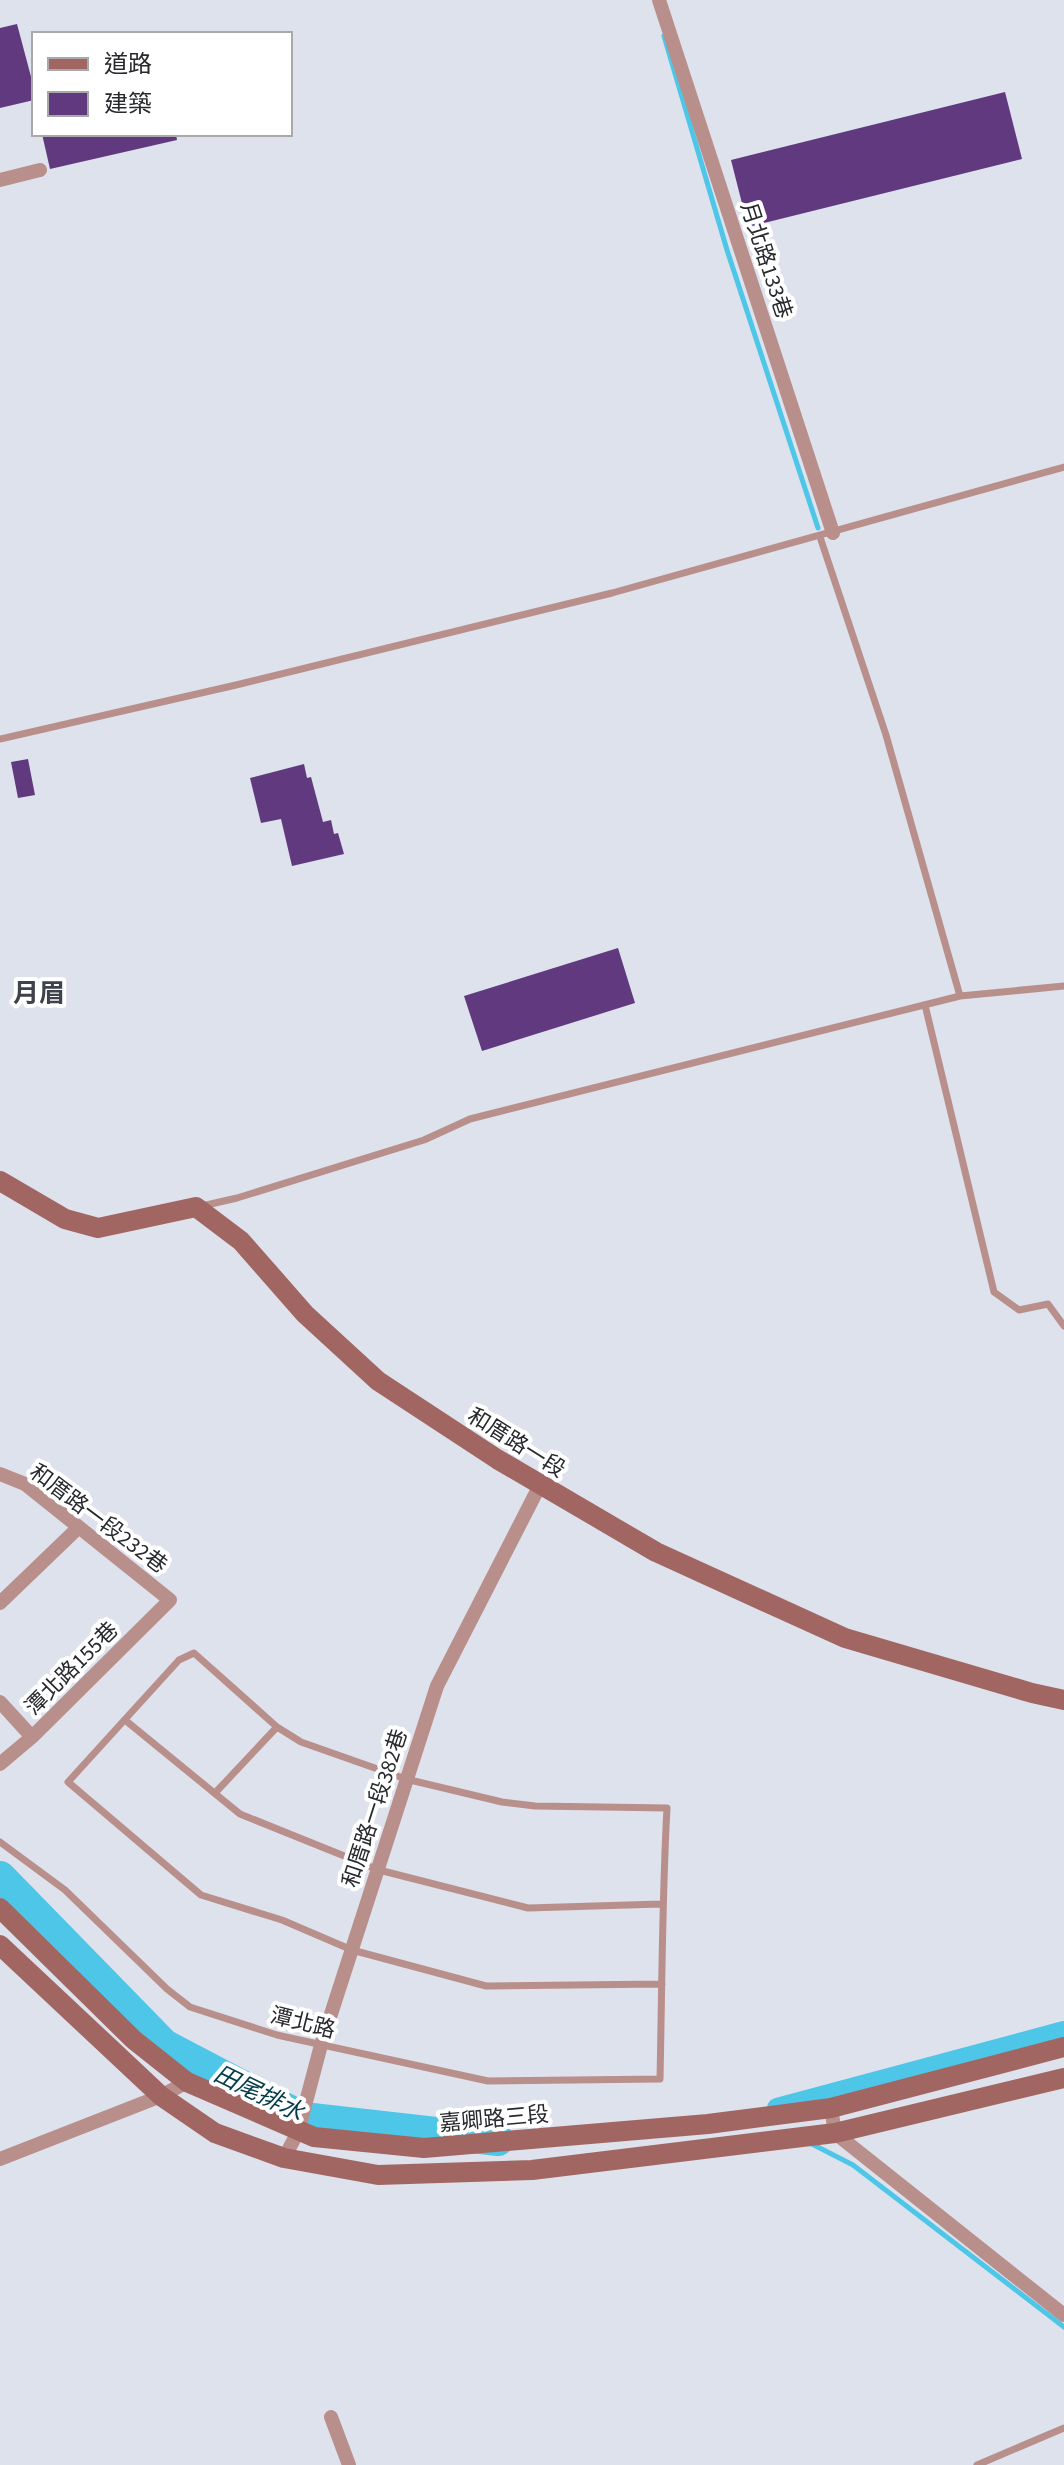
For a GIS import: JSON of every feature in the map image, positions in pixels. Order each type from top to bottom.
[{"type":"street","name":"月北路133巷","points":[[659,0],[827,535]]},
{"type":"street","points":[[0,180],[40,170]]},
{"type":"street","points":[[0,1181],[65,1219],[98,1228],[196,1207]]},
{"type":"street","name":"和厝路一段","points":[[196,1207],[241,1241],[305,1314],[378,1381],[540,1485],[656,1552],[845,1638],[1064,1700]]},
{"type":"street","name":"和厝路一段232巷","points":[[0,1474],[25,1484],[170,1600]]},
{"type":"street","name":"和厝路一段382巷","points":[[284,2158],[298,2132],[321,2045],[437,1686],[540,1485]]},
{"type":"street","points":[[0,1603],[79,1527]]},
{"type":"street","name":"潭北路155巷","points":[[0,1764],[32,1737],[170,1600]]},
{"type":"street","points":[[0,1702],[32,1737]]},
{"type":"street","name":"嘉卿路三段","points":[[0,1908],[134,2040],[187,2082],[314,2137],[424,2148],[708,2124],[831,2108],[1064,2047]]},
{"type":"street","points":[[0,1945],[161,2096],[215,2133],[284,2158],[378,2175],[532,2170],[835,2133],[1064,2078]]},
{"type":"street","points":[[0,2159],[161,2096],[187,2082]]},
{"type":"street","points":[[831,2108],[835,2133],[1064,2315]]},
{"type":"street","points":[[331,2417],[349,2465]]},
{"type":"lane","points":[[0,739],[612,593],[1064,467]]},
{"type":"lane","points":[[827,535],[960,996]]},
{"type":"lane","points":[[196,1207],[237,1198],[410,1144],[470,1119],[960,996],[1064,986]]},
{"type":"lane","points":[[925,1005],[994,1292],[1019,1310],[1048,1304],[1064,1326]]},
{"type":"lane","points":[[194,1653],[277,1727],[301,1742],[406,1779],[502,1802],[535,1806],[667,1808],[661,1904],[662,1984],[486,1986],[352,1950],[282,1920],[201,1895],[68,1782],[179,1660],[194,1653]]},
{"type":"lane","points":[[125,1720],[240,1814],[379,1870],[528,1908],[661,1904]]},
{"type":"lane","points":[[215,1793],[277,1727]]},
{"type":"lane","name":"潭北路","points":[[0,1842],[65,1890],[167,1989],[190,2007],[277,2035],[488,2081],[660,2079],[662,1984]]},
{"type":"lane","points":[[977,2465],[1064,2428]]},
{"type":"building","points":[[17,24],[32,80],[32,100],[0,108],[0,28]]},
{"type":"building","points":[[1005,92],[1022,159],[748,227],[731,160]]},
{"type":"building","points":[[42,136],[176,136],[177,140],[50,169]]},
{"type":"building","points":[[28,759],[35,795],[18,798],[11,762]]},
{"type":"building","points":[[304,764],[307,778],[311,777],[323,822],[331,820],[344,854],[292,866],[281,819],[261,823],[250,778]]},
{"type":"building","points":[[618,948],[635,1003],[482,1051],[464,996]]},
{"type":"waterway","points":[[664,36],[727,250],[818,528]]},
{"type":"waterway","name":"田尾排水","points":[[0,1877],[164,2045],[303,2118],[498,2140]]},
{"type":"waterway","points":[[777,2108],[1064,2031]]},
{"type":"waterway","points":[[810,2143],[853,2165],[1064,2327]]},
{"type":"district","name":"月眉","points":[[39,993]]}]
